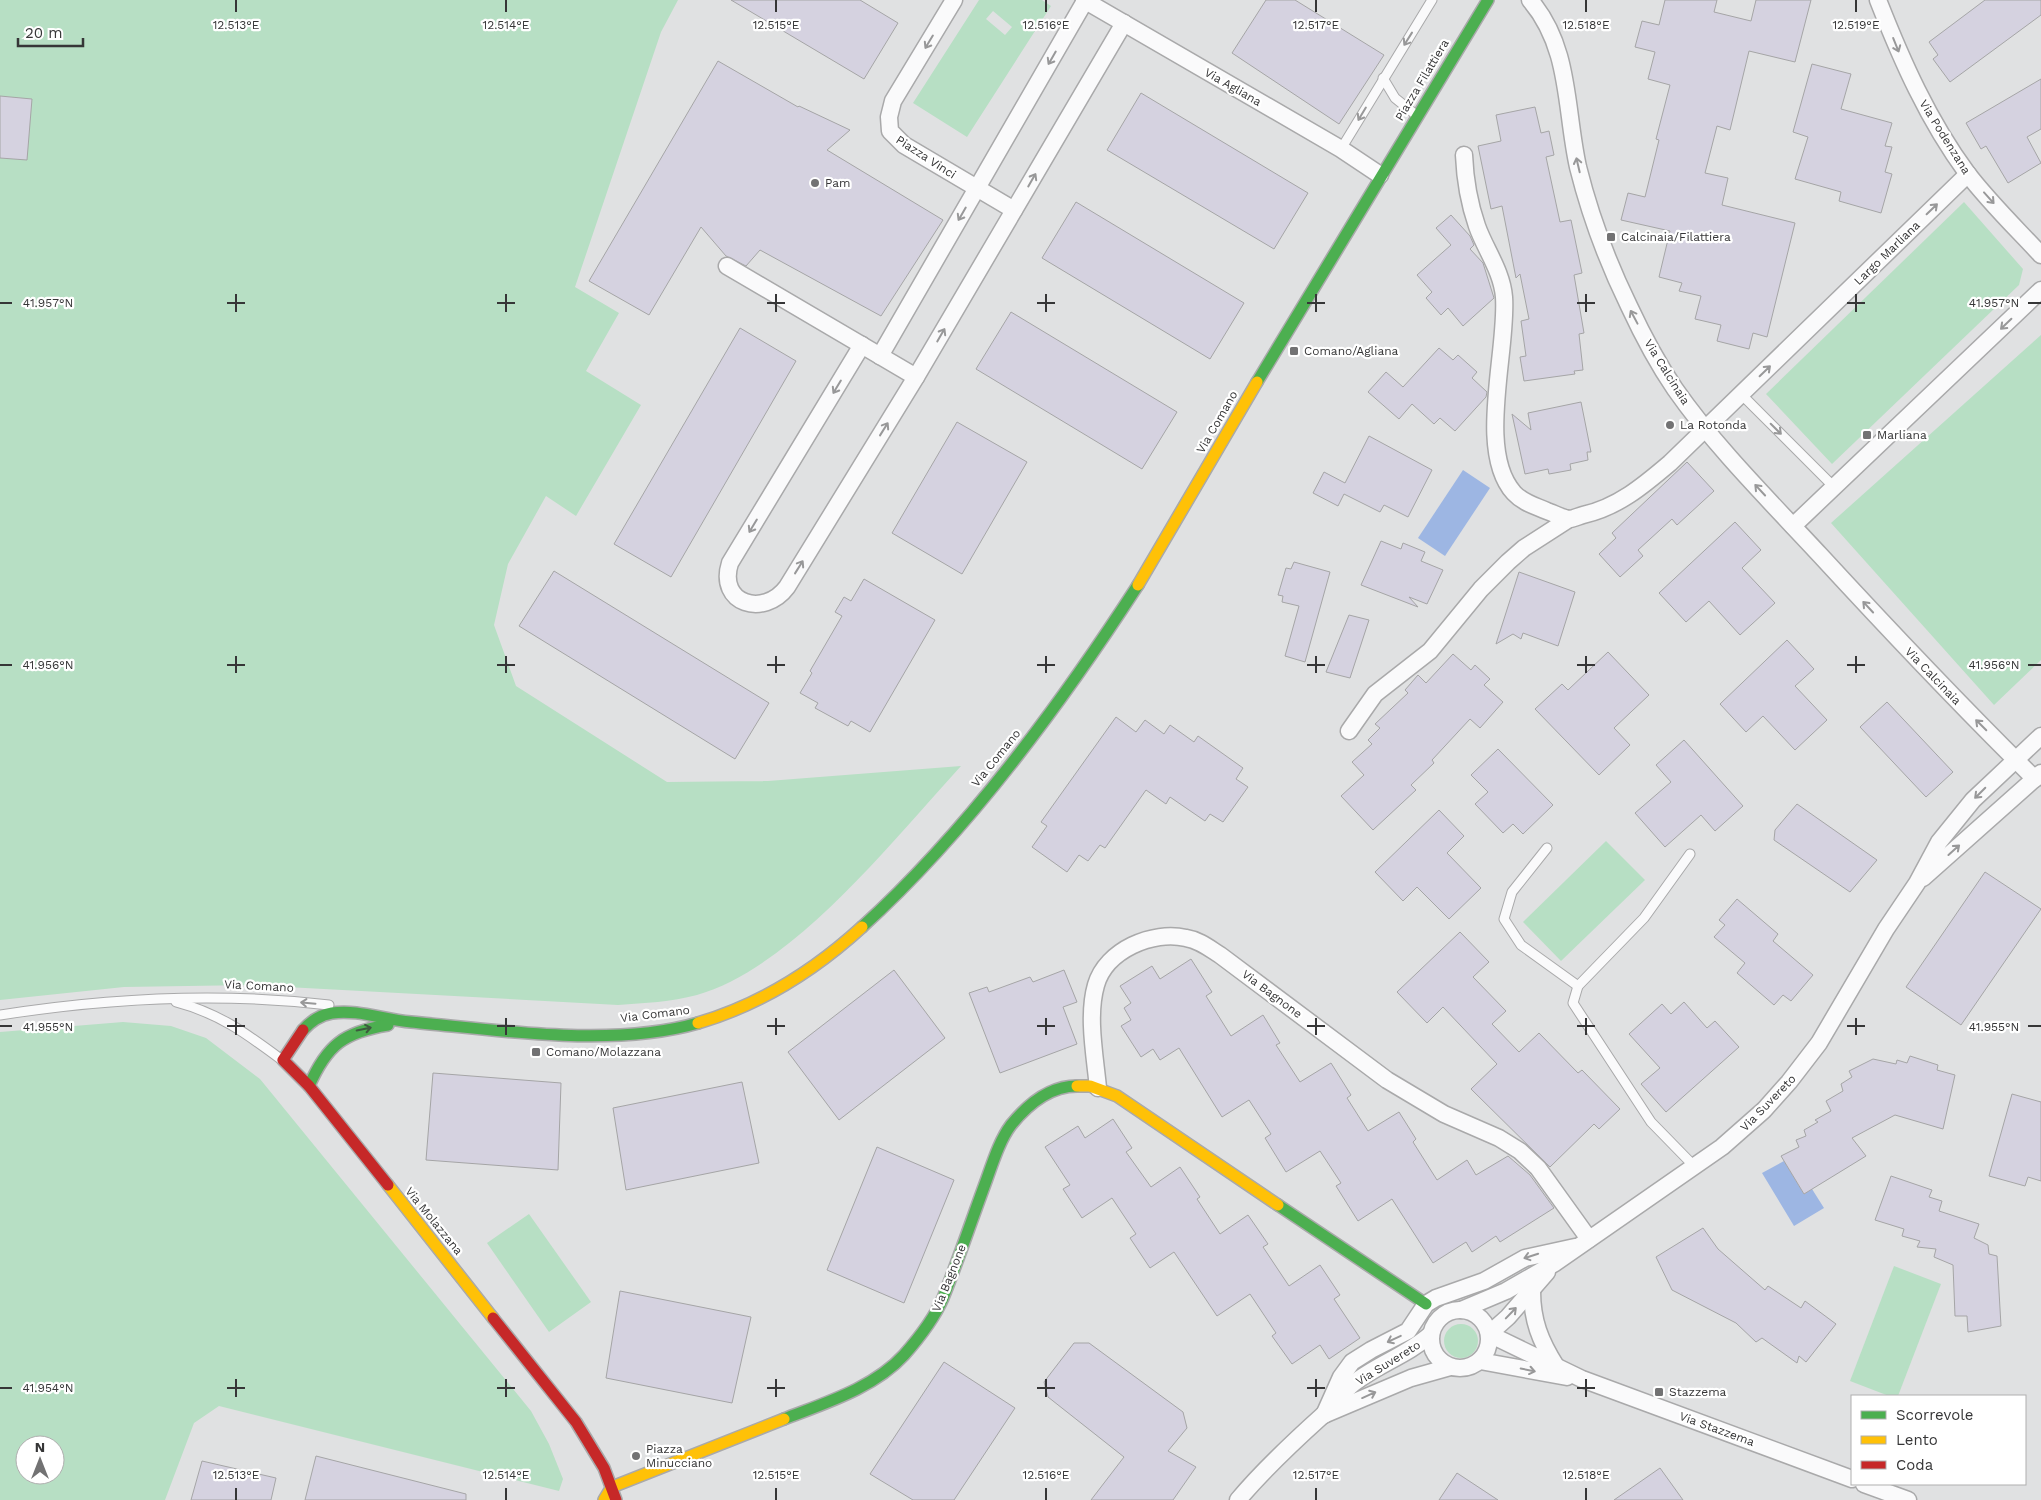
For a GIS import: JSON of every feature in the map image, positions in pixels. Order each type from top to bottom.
[{"type":"street","name":"Piazza Vinci","points":[[954,0],[893,101],[889,125],[890,131],[897,141],[1014,210]]},
{"type":"street","points":[[880,356],[1085,0]]},
{"type":"street","name":"Via Agliana","points":[[1085,0],[1340,149],[1380,175]]},
{"type":"street","name":"Piazza Filattiera","points":[[1380,175],[1488,0]]},
{"type":"street","name":"Via Calcinaia","points":[[1530,0],[1549,28],[1558,50],[1578,167],[1592,218],[1609,264],[1629,308],[1669,379],[1705,430],[1921,664],[2015,759],[2038,776]]},
{"type":"street","name":"Via Podenzana","points":[[1878,0],[1921,99],[1968,174],[2041,256]]},
{"type":"street","points":[[862,345],[730,563],[729,585],[732,593],[742,601],[764,604],[772,602],[783,593],[916,377],[1124,23]]},
{"type":"street","points":[[1464,155],[1466,182],[1477,226],[1501,280],[1504,295],[1503,332],[1495,424],[1499,461],[1508,484],[1523,500],[1569,519]]},
{"type":"street","name":"Largo Marliana","points":[[1349,731],[1375,694],[1430,651],[1482,589],[1508,562],[1524,548],[1569,519],[1594,513],[1630,495],[1670,463],[1968,174]]},
{"type":"street","name":"Via Comano","points":[[283,1060],[307,1025],[324,1015],[354,1014],[407,1023],[584,1033],[641,1032],[675,1028],[723,1014],[767,994],[811,968],[861,930],[972,810],[1061,696],[1106,632],[1148,567],[1380,175]]},
{"type":"street","points":[[728,266],[916,377]]},
{"type":"street","points":[[1793,526],[2041,290]]},
{"type":"street","name":"Via Suvereto","points":[[1462,1310],[1506,1291],[1555,1263],[1694,1166],[1751,1123],[1800,1069],[1828,1028],[1886,929],[1918,883],[1939,842],[1955,820],[2015,759],[2041,736]]},
{"type":"street","name":"Via Suvereto","points":[[1918,883],[2038,776]]},
{"type":"street","name":"Via Bagnone","points":[[1098,1088],[1093,1006],[1096,985],[1103,969],[1115,956],[1140,942],[1174,936],[1192,939],[1220,955],[1402,1090],[1444,1114],[1499,1138],[1520,1151],[1538,1168],[1584,1243]]},
{"type":"street","points":[[309,1086],[322,1060],[347,1035],[368,1028],[407,1023]]},
{"type":"street","name":"Via Molazzana","points":[[283,1060],[309,1086],[547,1383],[590,1443],[612,1487]]},
{"type":"street","name":"Via Bagnone","points":[[612,1487],[845,1395],[871,1381],[903,1356],[925,1329],[942,1300],[993,1163],[1010,1127],[1023,1110],[1045,1094],[1068,1086],[1098,1088],[1117,1096],[1166,1127],[1343,1250],[1426,1304]]},
{"type":"street","points":[[1324,1415],[1341,1377],[1352,1362],[1370,1350],[1408,1331],[1426,1304],[1449,1292],[1484,1280],[1525,1258],[1584,1243]]},
{"type":"street","name":"Via Suvereto","points":[[1489,1334],[1532,1291],[1555,1263]]},
{"type":"street","points":[[1532,1291],[1535,1324],[1556,1366]]},
{"type":"street","points":[[1462,1310],[1473,1313],[1481,1318],[1489,1334],[1489,1344],[1486,1354],[1471,1367],[1450,1367],[1434,1354],[1431,1334],[1440,1318],[1452,1311],[1462,1310]]},
{"type":"street","name":"Via Suvereto","points":[[1238,1500],[1279,1454],[1324,1415],[1338,1397],[1360,1378],[1410,1351],[1431,1334]]},
{"type":"street","name":"Via Stazzema","points":[[1489,1334],[1582,1379],[1851,1479]]},
{"type":"street","name":"Via Stazzema","points":[[1480,1361],[1582,1379]]},
{"type":"street","name":"Via Suvereto","points":[[1324,1415],[1411,1378],[1450,1367]]},
{"type":"street","points":[[1867,1485],[1908,1500]]},
{"type":"street","points":[[604,1500],[612,1487]]},
{"type":"street","points":[[612,1487],[616,1500]]},
{"type":"lane","points":[[1340,149],[1432,0]]},
{"type":"lane","points":[[1384,78],[1395,98],[1416,116]]},
{"type":"lane","points":[[1741,394],[1833,486]]},
{"type":"lane","points":[[1547,848],[1512,892],[1504,919],[1521,945],[1578,986]]},
{"type":"lane","points":[[1690,854],[1644,918],[1578,986],[1573,1003],[1651,1122],[1694,1166]]},
{"type":"lane","name":"Via Comano","points":[[0,1015],[44,1009],[166,1000],[264,999],[365,1010],[407,1023]]},
{"type":"lane","name":"Via Comano","points":[[166,1000],[207,1010],[243,1031]]},
{"type":"lane","name":"Via Molazzana","points":[[243,1031],[283,1060]]},
{"type":"green space","points":[[0,0],[678,0],[661,32],[575,287],[619,313],[586,371],[641,405],[576,516],[546,496],[508,564],[494,625],[516,686],[667,782],[768,781],[961,766],[873,864],[805,930],[770,958],[733,980],[697,995],[648,1003],[618,1005],[251,985],[124,987],[0,1000]]},
{"type":"green space","points":[[979,0],[1042,0],[1051,6],[967,137],[913,103]],"holes":[[[993,11],[1012,27],[1005,35],[986,19]]]},
{"type":"green space","points":[[1964,202],[2023,269],[2019,285],[1832,464],[1766,394]]},
{"type":"green space","points":[[2041,335],[2041,660],[1994,705],[1831,523]]},
{"type":"green space","points":[[1606,841],[1645,880],[1561,961],[1523,922]]},
{"type":"green space","points":[[123,1022],[171,1026],[206,1038],[260,1079],[531,1411],[549,1444],[563,1479],[559,1491],[219,1406],[194,1423],[165,1500],[0,1500],[0,1032]]},
{"type":"green space","points":[[529,1214],[591,1302],[549,1332],[487,1243]]},
{"type":"green space","points":[[1894,1266],[1941,1284],[1898,1395],[1886,1395],[1850,1381]]},
{"type":"green space","points":[[1461,1324],[1468,1325],[1473,1329],[1477,1334],[1477,1348],[1473,1353],[1468,1357],[1461,1358],[1454,1357],[1449,1353],[1445,1348],[1444,1341],[1445,1334],[1449,1329],[1454,1325]]},
{"type":"water","points":[[1463,470],[1490,488],[1445,556],[1418,538]]},
{"type":"water","points":[[1784,1161],[1804,1194],[1812,1189],[1824,1208],[1794,1226],[1762,1173]]},
{"type":"building","points":[[731,0],[860,0],[898,23],[864,79]]},
{"type":"building","points":[[1266,0],[1295,0],[1384,55],[1339,124],[1232,53]]},
{"type":"building","points":[[1665,0],[1717,0],[1714,12],[1751,21],[1756,0],[1811,0],[1795,62],[1749,51],[1730,130],[1717,126],[1705,173],[1728,178],[1722,205],[1795,223],[1767,337],[1753,333],[1749,349],[1717,341],[1721,325],[1695,319],[1701,296],[1679,291],[1682,283],[1659,277],[1670,231],[1621,220],[1628,193],[1645,197],[1659,140],[1656,139],[1670,85],[1648,79],[1655,52],[1635,47],[1642,21],[1659,25]]},
{"type":"building","points":[[1985,0],[2041,0],[2041,15],[1950,82],[1933,59],[1938,55],[1929,42]]},
{"type":"building","points":[[718,61],[798,107],[850,130],[827,150],[943,220],[881,316],[760,250],[746,266],[726,256],[701,227],[649,315],[589,281]]},
{"type":"building","points":[[1812,64],[1851,74],[1841,109],[1892,123],[1885,146],[1892,147],[1885,172],[1892,174],[1881,213],[1839,201],[1841,192],[1795,179],[1808,137],[1793,132]]},
{"type":"building","points":[[2041,79],[2041,129],[2027,137],[2041,163],[2008,183],[1986,146],[1981,149],[1966,123]]},
{"type":"building","points":[[1141,93],[1308,193],[1274,249],[1107,150]]},
{"type":"building","points":[[0,96],[32,99],[27,160],[0,158]]},
{"type":"building","points":[[1535,107],[1541,133],[1549,131],[1554,155],[1546,157],[1560,222],[1571,220],[1582,273],[1574,275],[1584,333],[1579,334],[1583,370],[1574,371],[1575,374],[1524,381],[1520,357],[1526,356],[1521,321],[1529,319],[1520,274],[1516,278],[1502,206],[1491,209],[1478,146],[1501,141],[1496,115]]},
{"type":"building","points":[[1076,202],[1244,303],[1210,359],[1042,258]]},
{"type":"building","points":[[1451,215],[1470,236],[1474,245],[1470,249],[1483,263],[1494,298],[1463,326],[1448,308],[1441,315],[1426,298],[1432,292],[1417,275],[1451,245],[1436,228]]},
{"type":"building","points":[[1011,312],[1177,412],[1142,469],[976,369]]},
{"type":"building","points":[[740,328],[796,361],[671,577],[614,544]]},
{"type":"building","points":[[1439,348],[1453,360],[1458,355],[1477,372],[1472,378],[1487,392],[1486,397],[1455,431],[1440,418],[1434,424],[1412,404],[1399,419],[1368,392],[1386,372],[1403,387]]},
{"type":"building","points":[[1581,402],[1591,452],[1587,452],[1588,460],[1570,464],[1571,470],[1549,474],[1548,469],[1525,474],[1512,414],[1531,430],[1528,413]]},
{"type":"building","points":[[957,422],[1027,462],[962,574],[892,533]]},
{"type":"building","points":[[1369,436],[1432,470],[1408,517],[1384,505],[1380,512],[1344,494],[1338,506],[1313,493],[1324,472],[1345,483]]},
{"type":"building","points":[[1687,462],[1714,491],[1677,525],[1672,519],[1638,550],[1643,556],[1620,577],[1599,554],[1616,538],[1612,533]]},
{"type":"building","points":[[1735,522],[1761,550],[1742,568],[1775,603],[1740,635],[1709,601],[1686,622],[1659,593]]},
{"type":"building","points":[[1381,541],[1401,549],[1403,543],[1425,552],[1421,561],[1443,570],[1427,604],[1409,597],[1418,607],[1361,585]]},
{"type":"building","points":[[1294,562],[1330,572],[1305,662],[1285,656],[1299,606],[1282,602],[1283,596],[1278,595],[1286,568],[1291,569]]},
{"type":"building","points":[[554,571],[769,703],[735,759],[519,626]]},
{"type":"building","points":[[1519,572],[1575,592],[1558,646],[1523,633],[1521,639],[1513,634],[1496,644]]},
{"type":"building","points":[[864,579],[935,620],[870,732],[851,721],[848,726],[815,708],[818,703],[800,693],[812,673],[810,671],[842,616],[835,612],[844,597],[851,601]]},
{"type":"building","points":[[1349,615],[1369,620],[1350,678],[1326,672]]},
{"type":"building","points":[[1787,640],[1814,669],[1795,686],[1827,720],[1795,750],[1763,716],[1746,732],[1720,704]]},
{"type":"building","points":[[1608,652],[1649,695],[1614,728],[1630,745],[1599,775],[1535,709],[1562,684],[1568,690]]},
{"type":"building","points":[[1453,654],[1471,670],[1475,665],[1490,679],[1484,685],[1503,702],[1480,728],[1470,719],[1432,760],[1434,763],[1411,785],[1416,790],[1373,830],[1341,796],[1364,775],[1352,762],[1372,744],[1368,740],[1380,728],[1375,724],[1408,693],[1405,690],[1418,675],[1426,683]]},
{"type":"building","points":[[1887,702],[1953,772],[1926,797],[1860,727]]},
{"type":"building","points":[[1116,717],[1136,732],[1145,720],[1164,734],[1170,725],[1194,742],[1198,736],[1243,768],[1236,779],[1248,787],[1223,822],[1210,814],[1205,821],[1170,797],[1166,804],[1146,790],[1105,848],[1100,845],[1088,861],[1079,855],[1067,872],[1032,847],[1047,826],[1041,822]]},
{"type":"building","points":[[1684,740],[1743,806],[1715,831],[1701,815],[1665,847],[1635,813],[1671,782],[1656,765]]},
{"type":"building","points":[[1498,749],[1553,805],[1523,834],[1513,824],[1503,833],[1475,804],[1488,792],[1471,775]]},
{"type":"building","points":[[1797,804],[1877,860],[1850,892],[1774,840],[1775,830]]},
{"type":"building","points":[[1439,810],[1464,836],[1447,853],[1481,888],[1449,919],[1417,887],[1403,901],[1375,872]]},
{"type":"building","points":[[1985,872],[2041,909],[1961,1025],[1906,987]]},
{"type":"building","points":[[1737,899],[1778,934],[1773,941],[1813,975],[1791,1001],[1783,995],[1774,1005],[1737,973],[1745,963],[1714,937],[1725,925],[1719,920]]},
{"type":"building","points":[[1460,932],[1489,962],[1473,977],[1506,1011],[1492,1024],[1519,1052],[1539,1033],[1578,1073],[1582,1070],[1620,1109],[1599,1129],[1594,1124],[1550,1167],[1471,1089],[1497,1064],[1443,1007],[1427,1023],[1397,992]]},
{"type":"building","points":[[1191,959],[1212,992],[1206,996],[1231,1036],[1263,1015],[1280,1043],[1276,1045],[1300,1082],[1331,1063],[1351,1095],[1347,1098],[1368,1131],[1399,1112],[1416,1139],[1413,1142],[1437,1180],[1467,1160],[1476,1175],[1508,1156],[1530,1175],[1554,1208],[1500,1242],[1496,1236],[1472,1252],[1466,1242],[1433,1263],[1392,1199],[1358,1221],[1336,1186],[1341,1183],[1320,1151],[1286,1172],[1265,1138],[1271,1134],[1249,1100],[1222,1117],[1179,1048],[1160,1060],[1153,1049],[1141,1057],[1121,1026],[1131,1020],[1124,1008],[1131,1003],[1120,986],[1152,966],[1160,979]]},
{"type":"building","points":[[894,970],[945,1038],[839,1120],[788,1052]]},
{"type":"building","points":[[1064,970],[1077,1002],[1063,1007],[1077,1044],[1000,1073],[969,993],[987,987],[989,992],[1030,977],[1033,982]]},
{"type":"building","points":[[1684,1002],[1707,1028],[1715,1021],[1739,1047],[1666,1112],[1641,1084],[1660,1068],[1629,1034],[1662,1004],[1671,1014]]},
{"type":"building","points":[[1910,1056],[1938,1065],[1937,1070],[1955,1075],[1943,1129],[1895,1115],[1852,1138],[1866,1156],[1804,1194],[1781,1156],[1799,1147],[1796,1140],[1806,1136],[1804,1130],[1818,1122],[1815,1120],[1831,1111],[1826,1101],[1843,1091],[1841,1084],[1852,1077],[1849,1071],[1873,1059],[1896,1064],[1897,1060],[1907,1063]]},
{"type":"building","points":[[433,1073],[561,1083],[558,1170],[426,1160]]},
{"type":"building","points":[[742,1082],[759,1163],[626,1190],[613,1108]]},
{"type":"building","points":[[2012,1094],[2041,1102],[2041,1181],[2028,1177],[2025,1186],[1989,1176]]},
{"type":"building","points":[[1113,1119],[1132,1148],[1126,1152],[1151,1187],[1180,1167],[1200,1197],[1197,1199],[1220,1234],[1248,1215],[1268,1244],[1263,1247],[1289,1286],[1320,1265],[1340,1295],[1334,1299],[1360,1338],[1329,1359],[1320,1345],[1292,1364],[1272,1336],[1276,1333],[1250,1294],[1217,1316],[1174,1252],[1150,1268],[1130,1238],[1136,1234],[1112,1198],[1082,1218],[1063,1189],[1070,1185],[1045,1147],[1078,1126],[1085,1138]]},
{"type":"building","points":[[877,1147],[954,1180],[904,1303],[827,1270]]},
{"type":"building","points":[[1891,1176],[1932,1190],[1929,1197],[1942,1201],[1939,1211],[1979,1224],[1974,1238],[1988,1245],[1989,1254],[1997,1256],[2001,1326],[1968,1332],[1967,1316],[1955,1316],[1953,1265],[1934,1257],[1936,1249],[1917,1247],[1920,1241],[1902,1236],[1904,1229],[1875,1220]]},
{"type":"building","points":[[1703,1228],[1718,1249],[1765,1290],[1768,1286],[1801,1308],[1805,1301],[1836,1324],[1806,1362],[1799,1356],[1797,1363],[1762,1338],[1756,1342],[1736,1323],[1672,1290],[1656,1257]]},
{"type":"building","points":[[620,1291],[751,1317],[732,1403],[606,1378]]},
{"type":"building","points":[[1074,1343],[1089,1343],[1183,1412],[1187,1428],[1168,1451],[1196,1467],[1173,1500],[1091,1500],[1124,1457],[1048,1397],[1044,1382]]},
{"type":"building","points":[[944,1362],[1015,1408],[954,1500],[913,1500],[870,1474]]},
{"type":"building","points":[[316,1456],[466,1494],[466,1500],[305,1500]]},
{"type":"building","points":[[202,1461],[276,1478],[271,1500],[191,1500]]},
{"type":"building","points":[[1660,1468],[1683,1500],[1614,1500]]},
{"type":"building","points":[[1457,1473],[1498,1500],[1439,1500]]},
{"type":"traffic: fast","points":[[1257,382],[1488,0]]},
{"type":"traffic: fast","points":[[862,927],[939,850],[1011,765],[1077,675],[1138,585]]},
{"type":"traffic: fast","points":[[303,1030],[320,1017],[342,1012],[411,1022],[555,1035],[629,1035],[698,1023]]},
{"type":"traffic: fast","points":[[309,1086],[323,1060],[339,1043],[360,1032],[388,1025]]},
{"type":"traffic: fast","points":[[784,1419],[864,1386],[892,1367],[904,1355],[926,1328],[943,1298],[996,1153],[1007,1131],[1032,1103],[1057,1089],[1077,1086]]},
{"type":"traffic: fast","points":[[1278,1205],[1426,1304]]},
{"type":"traffic: slow","points":[[1138,585],[1257,382]]},
{"type":"traffic: slow","points":[[698,1023],[743,1006],[806,972],[862,927]]},
{"type":"traffic: slow","points":[[1077,1086],[1090,1086],[1117,1096],[1278,1205]]},
{"type":"traffic: slow","points":[[388,1185],[493,1318]]},
{"type":"traffic: slow","points":[[604,1500],[612,1487],[784,1419]]},
{"type":"traffic: jam","points":[[303,1030],[283,1060],[309,1086],[388,1185]]},
{"type":"traffic: jam","points":[[493,1318],[576,1422],[604,1468],[616,1500]]},
{"type":"place","name":"Pam","points":[[815,183]]},
{"type":"place","name":"Calcinaia/Filattiera","points":[[1611,237]]},
{"type":"place","name":"Comano/Agliana","points":[[1294,351]]},
{"type":"place","name":"La Rotonda","points":[[1670,425]]},
{"type":"place","name":"Marliana","points":[[1867,435]]},
{"type":"place","name":"Comano/Molazzana","points":[[536,1052]]},
{"type":"place","name":"Stazzema","points":[[1659,1392]]},
{"type":"place","name":"Piazza Minucciano","points":[[636,1456]]}]
